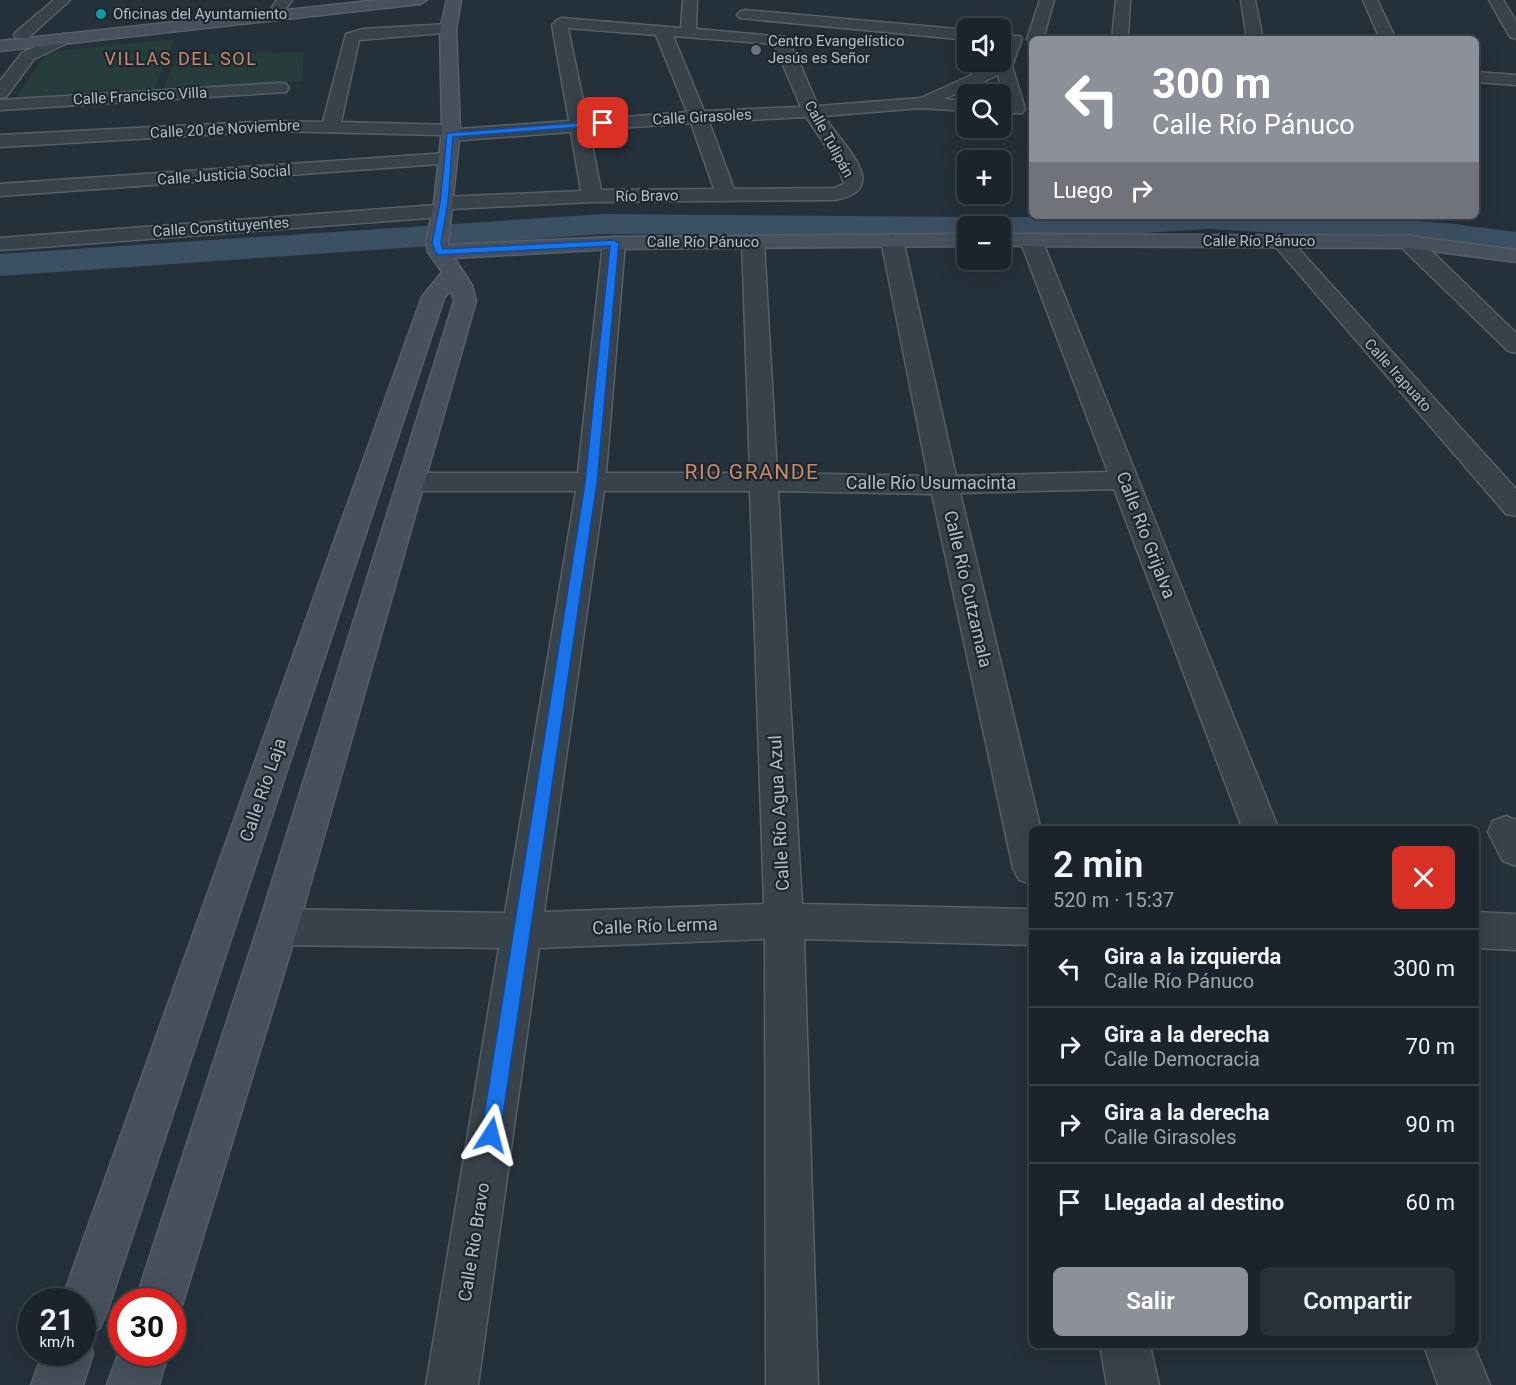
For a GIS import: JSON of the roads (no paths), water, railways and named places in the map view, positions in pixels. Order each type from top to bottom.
[{"type":"street","points":[[22,35],[63,0]]},
{"type":"street","points":[[2,42],[63,39],[199,20],[282,3],[347,0]]},
{"type":"street","points":[[2,42],[22,35],[420,0]]},
{"type":"street","points":[[163,1288],[278,927],[465,300],[461,285],[443,256],[442,211],[450,132],[448,29],[454,0]]},
{"type":"street","points":[[1034,36],[1047,0]]},
{"type":"street","points":[[1120,36],[1123,0]]},
{"type":"street","points":[[1248,0],[1254,36]]},
{"type":"street","points":[[1370,0],[1388,36]]},
{"type":"street","points":[[1497,0],[1516,34]]},
{"type":"street","points":[[592,196],[561,23],[688,33],[693,7]]},
{"type":"street","points":[[724,14],[957,34]]},
{"type":"street","points":[[331,127],[352,37],[363,34],[448,29]]},
{"type":"street","points":[[662,30],[698,117],[726,195]]},
{"type":"street","name":"Calle Tulipán","points":[[688,33],[779,40],[812,113],[840,154],[854,180],[849,191]]},
{"type":"street","points":[[1011,38],[1029,40]]},
{"type":"street","points":[[0,93],[6,78],[28,56],[63,39]]},
{"type":"street","points":[[2,42],[28,56]]},
{"type":"street","points":[[921,103],[991,72]]},
{"type":"street","points":[[1479,77],[1516,80]]},
{"type":"street","name":"Calle Francisco Villa","points":[[0,105],[280,88]]},
{"type":"street","points":[[1011,91],[1016,109],[1011,109]]},
{"type":"street","points":[[921,103],[957,105]]},
{"type":"street","name":"Calle Girasoles","points":[[450,132],[698,117],[812,113],[921,103]]},
{"type":"street","name":"Calle 20 de Noviembre","points":[[0,141],[273,126],[450,132]]},
{"type":"street","name":"Calle Justicia Social","points":[[0,190],[447,159]]},
{"type":"street","name":"Río Bravo","points":[[442,211],[592,196],[834,194],[849,191]]},
{"type":"street","name":"Calle Constituyentes","points":[[0,244],[442,211]]},
{"type":"street","name":"Calle Río Cutzamala","points":[[892,240],[944,485],[1029,855]]},
{"type":"street","name":"Calle Río Pánuco","points":[[443,256],[614,243],[957,240]]},
{"type":"street","name":"Calle Río Pánuco","points":[[1011,240],[1409,242],[1516,256]]},
{"type":"street","name":"Calle Río Grijalva","points":[[1031,240],[1259,826]]},
{"type":"street","name":"Calle Irapuato","points":[[1281,241],[1516,507]]},
{"type":"street","name":"Calle Río Agua Azul","points":[[753,242],[784,921],[792,1385]]},
{"type":"street","points":[[1409,242],[1516,346]]},
{"type":"street","name":"Calle Río Bravo","points":[[452,1385],[591,483],[614,243]]},
{"type":"street","name":"Calle Río Laja","points":[[90,1288],[433,297],[443,256]]},
{"type":"street","name":"Calle Río Usumacinta","points":[[412,482],[765,482],[944,485],[1125,480]]},
{"type":"street","name":"Calle Río Lerma","points":[[278,927],[522,931],[784,921],[1029,927]]},
{"type":"street","points":[[1479,930],[1516,932]]},
{"type":"street","points":[[1125,1348],[1133,1385]]},
{"type":"street","points":[[1450,1348],[1464,1385]]},
{"type":"street","points":[[57,1385],[64,1366]]},
{"type":"street","points":[[133,1385],[139,1366]]},
{"type":"waterway","points":[[1011,227],[1060,228],[1209,219],[1447,233],[1516,242]]},
{"type":"waterway","points":[[0,265],[604,224],[957,227]]},
{"type":"place","name":"Oficinas del Ayuntamiento","points":[[101,14]]},
{"type":"place","name":"Centro Evangelístico Jesús es Señor","points":[[756,50]]},
{"type":"district","name":"VILLAS DEL SOL","points":[[181,59]]},
{"type":"district","name":"RIO GRANDE","points":[[752,472]]}]
